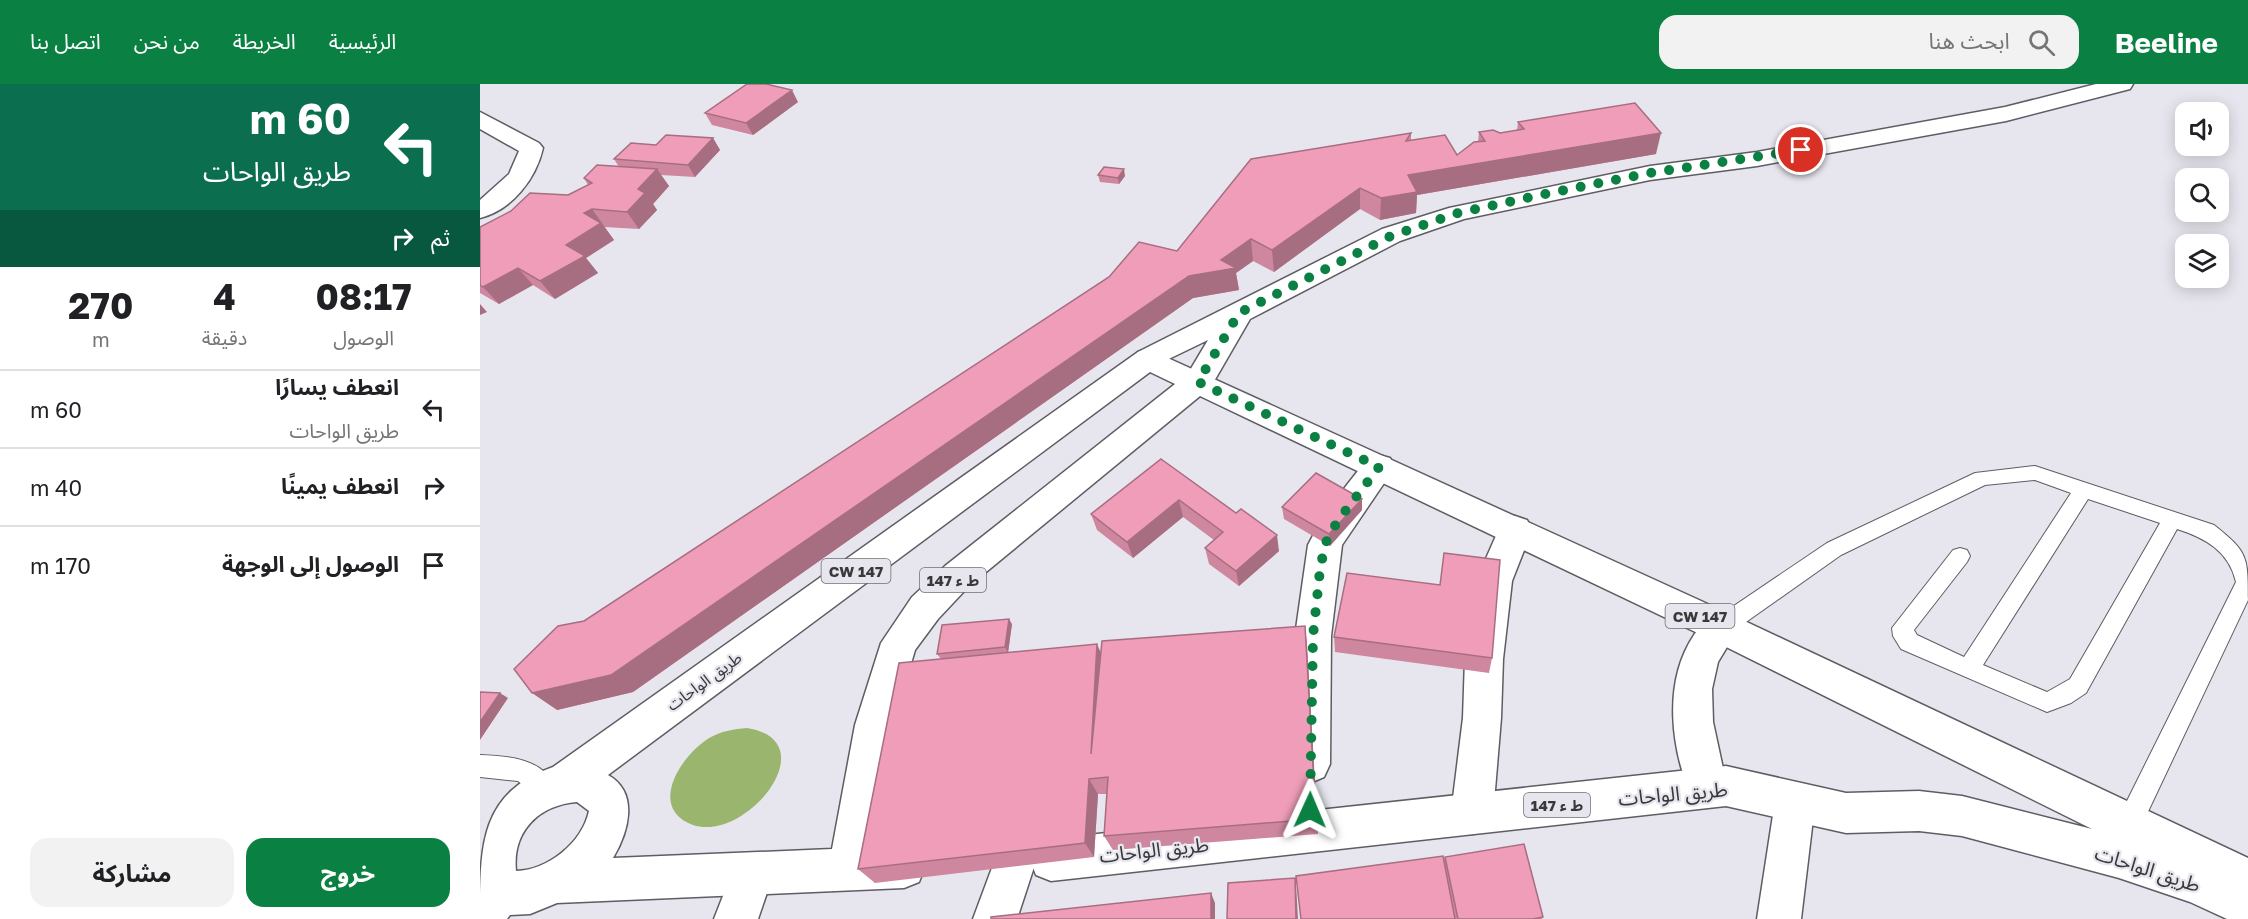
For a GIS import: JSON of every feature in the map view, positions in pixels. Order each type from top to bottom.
[{"type":"main road","points":[[1148,359],[1391,236],[1458,213],[1650,173],[1757,159],[2006,114],[2122,84]]},
{"type":"main road","points":[[480,119],[531,148],[523,172],[509,189],[482,206]]},
{"type":"main road","points":[[1198,382],[1239,313]]},
{"type":"main road","name":"طريق الواحات","points":[[554,785],[1148,359],[1721,627],[2124,841],[2196,882],[2248,906]]},
{"type":"main road","name":"ط ء 147","points":[[558,882],[752,875],[850,868],[874,725],[899,643],[925,608],[957,576],[1198,382]]},
{"type":"main road","points":[[1309,831],[1330,639],[1325,544],[1337,522],[1379,467]]},
{"type":"main road","points":[[1472,814],[1482,718],[1467,657],[1515,530]]},
{"type":"main road","points":[[1707,787],[1694,733],[1693,692],[1700,659],[1721,627]]},
{"type":"main road","points":[[581,782],[594,786],[604,795],[609,807],[602,838],[591,854],[558,882],[526,893],[488,896],[482,862],[493,817],[554,785],[581,782]]},
{"type":"main road","name":"طريق الواحات","points":[[850,868],[979,865],[1472,814],[1707,787],[1744,789],[1846,813],[1919,811],[2124,841],[2248,880]]},
{"type":"main road","points":[[1779,919],[1795,802]]},
{"type":"main road","points":[[979,865],[995,919]]},
{"type":"main road","points":[[736,919],[752,875]]},
{"type":"lane","points":[[1721,627],[1834,549],[1982,478],[2035,473],[2207,531],[2228,546],[2243,564],[2246,582],[2124,841]]},
{"type":"lane","points":[[1968,669],[2084,489]]},
{"type":"lane","points":[[1960,556],[1903,628],[1904,636],[1909,642],[2047,702],[2063,696],[2078,686],[2172,519]]},
{"type":"lane","points":[[480,766],[523,770],[554,785]]},
{"type":"green space","points":[[747,728],[770,737],[780,751],[779,769],[770,788],[755,806],[735,819],[714,827],[693,825],[679,817],[672,806],[670,794],[680,767],[689,755],[715,735]]},
{"type":"building","points":[[747,84],[766,84],[792,90],[746,123],[705,113]]},
{"type":"building","points":[[1635,103],[1661,133],[1408,175],[1417,192],[1381,198],[1360,188],[1272,250],[1251,239],[1221,260],[1236,268],[1189,276],[611,675],[532,693],[514,669],[558,626],[584,621],[1109,277],[1139,242],[1177,251],[1251,159],[1411,133],[1406,141],[1445,135],[1457,155],[1474,142],[1485,141],[1479,132],[1493,130],[1500,133],[1524,129],[1518,122]]},
{"type":"building","points":[[666,135],[713,138],[688,165],[614,159],[631,143],[656,145]]},
{"type":"building","points":[[597,165],[657,169],[638,189],[645,193],[627,212],[592,209],[584,213],[601,223],[566,245],[585,256],[540,281],[518,268],[483,287],[480,285],[480,227],[511,211],[530,193],[568,195],[592,183],[584,178]]},
{"type":"building","points":[[1104,167],[1124,169],[1118,178],[1098,175]]},
{"type":"building","points":[[1161,459],[1236,513],[1241,509],[1277,535],[1236,571],[1205,548],[1223,532],[1179,500],[1127,542],[1091,514]]},
{"type":"building","points":[[1316,473],[1362,499],[1329,534],[1282,507]]},
{"type":"building","points":[[1444,553],[1500,560],[1492,658],[1334,637],[1347,573],[1440,585]]},
{"type":"building","points":[[1009,619],[1005,647],[937,654],[942,625]]},
{"type":"building","points":[[1305,626],[1316,819],[1104,836],[1108,777],[1089,779],[1085,843],[858,869],[899,663],[1097,644],[1091,754],[1102,641]]},
{"type":"building","points":[[480,692],[500,693],[480,722]]},
{"type":"building","points":[[1524,844],[1543,917],[1458,919],[1445,857]]},
{"type":"building","points":[[1443,856],[1455,919],[1301,919],[1296,876]]},
{"type":"building","points":[[1295,878],[1296,919],[1227,919],[1228,883]]},
{"type":"building","points":[[1211,893],[1211,919],[991,919],[991,917]]},
{"type":"route","points":[[1310,810],[1313,636],[1325,544],[1337,522],[1379,467],[1198,382],[1239,313],[1391,236],[1458,213],[1650,173],[1757,159],[1801,150]]}]
